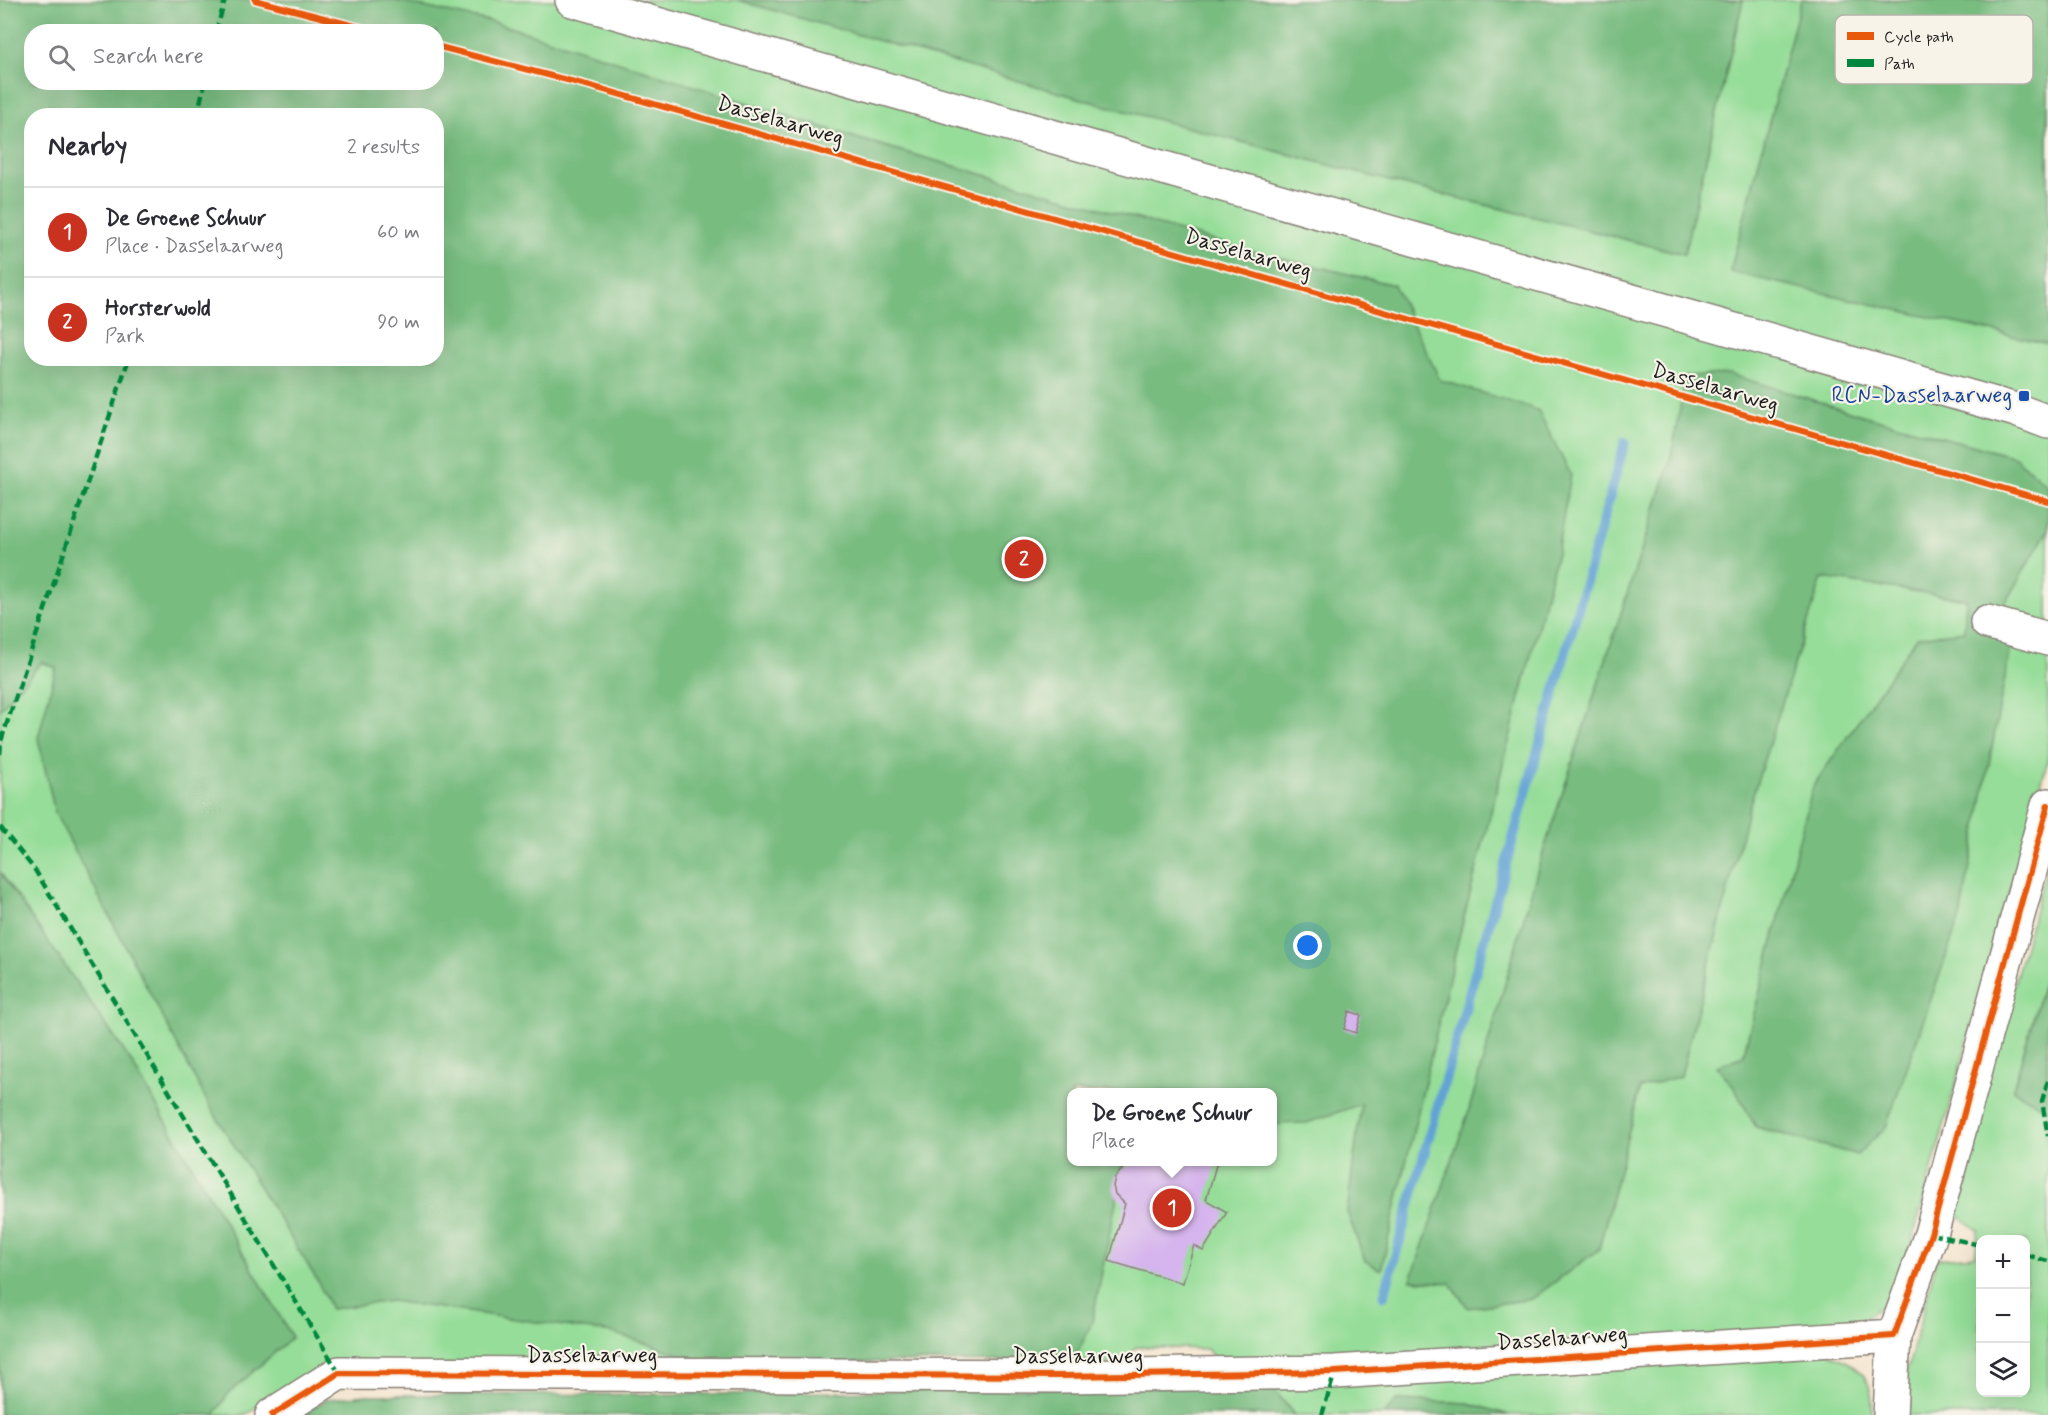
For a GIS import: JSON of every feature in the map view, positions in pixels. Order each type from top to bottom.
[{"type":"street","points":[[572,0],[2016,410],[2048,422]]},
{"type":"street","points":[[1987,622],[2048,639]]},
{"type":"street","points":[[1890,1415],[1894,1336],[1931,1234],[2048,805]]},
{"type":"street","name":"Dasselaarweg","points":[[273,1415],[339,1373],[1061,1376],[1335,1372],[1894,1336]]},
{"type":"green space","points":[[0,0],[2048,0],[2048,760],[1911,1245],[1888,1301],[1856,1325],[1515,1352],[1216,1360],[1207,1349],[1136,1347],[1119,1364],[1074,1361],[1080,1346],[621,1335],[708,1363],[320,1368],[245,1415],[0,1415]]},
{"type":"green space","points":[[0,0],[391,0],[494,22],[863,140],[1239,248],[1394,285],[1440,380],[1538,410],[1571,475],[1557,553],[1456,949],[1381,1270],[1365,1261],[1347,1212],[1361,1104],[1307,1123],[1277,1124],[1277,1088],[1067,1088],[1067,1166],[1123,1166],[1092,1322],[1074,1361],[708,1363],[613,1333],[391,1301],[331,1309],[317,1280],[209,1105],[55,813],[38,738],[56,668],[42,662],[0,709]]},
{"type":"green space","points":[[737,0],[1743,0],[1684,254],[1393,182],[1099,104]]},
{"type":"green space","points":[[1801,0],[2048,0],[2048,344],[1730,272]]},
{"type":"green space","points":[[1729,374],[1865,416],[2015,457],[2048,486],[2048,530],[1996,618],[2012,640],[1961,914],[1886,1127],[1857,1155],[1756,1127],[1733,1086],[1717,1066],[1743,1056],[1813,786],[1917,637],[1964,631],[1966,599],[1822,578],[1748,810],[1681,1076],[1640,1088],[1599,1249],[1532,1299],[1468,1308],[1450,1283],[1411,1280],[1468,1113],[1539,865],[1670,462],[1686,376]]},
{"type":"green space","points":[[2048,863],[2048,966],[2013,1089],[2048,1110],[2048,1415],[1900,1415],[1901,1394],[1937,1259],[1975,1256],[1976,1247],[1976,1397],[2030,1397],[2030,1235],[1977,1235],[1978,1230],[1951,1210]]},
{"type":"green space","points":[[0,872],[130,1060],[292,1337],[228,1394],[214,1415],[0,1415]]},
{"type":"green space","points":[[2048,966],[2048,1110],[2013,1090]]},
{"type":"green space","points":[[1827,1352],[1863,1374],[1870,1390],[1872,1415],[1509,1415],[1468,1403],[1397,1400],[1384,1415],[1294,1415],[1270,1384]]},
{"type":"green space","points":[[1270,1384],[1294,1415],[302,1415],[327,1399],[367,1395],[724,1394]]},
{"type":"green space","points":[[1397,1400],[1468,1403],[1509,1415],[1384,1415]]},
{"type":"building","points":[[1349,1011],[1361,1015],[1356,1033],[1344,1029]]},
{"type":"building","points":[[1216,1166],[1206,1200],[1227,1212],[1203,1251],[1194,1245],[1183,1283],[1109,1261],[1125,1204],[1115,1194],[1113,1186],[1115,1177],[1124,1167]]},
{"type":"waterway","points":[[1384,1296],[1625,442]]},
{"type":"marked path","points":[[218,24],[225,0]]},
{"type":"marked path","points":[[199,108],[203,90]]},
{"type":"marked path","points":[[0,754],[1,741],[126,366]]},
{"type":"marked path","points":[[0,827],[35,870],[339,1373]]},
{"type":"marked path","points":[[2048,1081],[2042,1101],[2048,1136]]},
{"type":"marked path","points":[[1931,1234],[1976,1244]]},
{"type":"marked path","points":[[2030,1256],[2048,1261]]},
{"type":"marked path","points":[[1322,1415],[1335,1372]]},
{"type":"cycle path","points":[[255,0],[347,24]]},
{"type":"cycle path","points":[[444,48],[594,87],[2048,501]]},
{"type":"cycle path","points":[[272,1415],[339,1373],[1061,1376],[1335,1372],[1894,1336],[1931,1234],[2048,805]]},
{"type":"place","name":"RCN-Dasselaarweg","points":[[2024,396]]},
{"type":"place","name":"Horsterwold","points":[[1024,559]]},
{"type":"place","name":"De Groene Schuur","points":[[1172,1208]]}]
